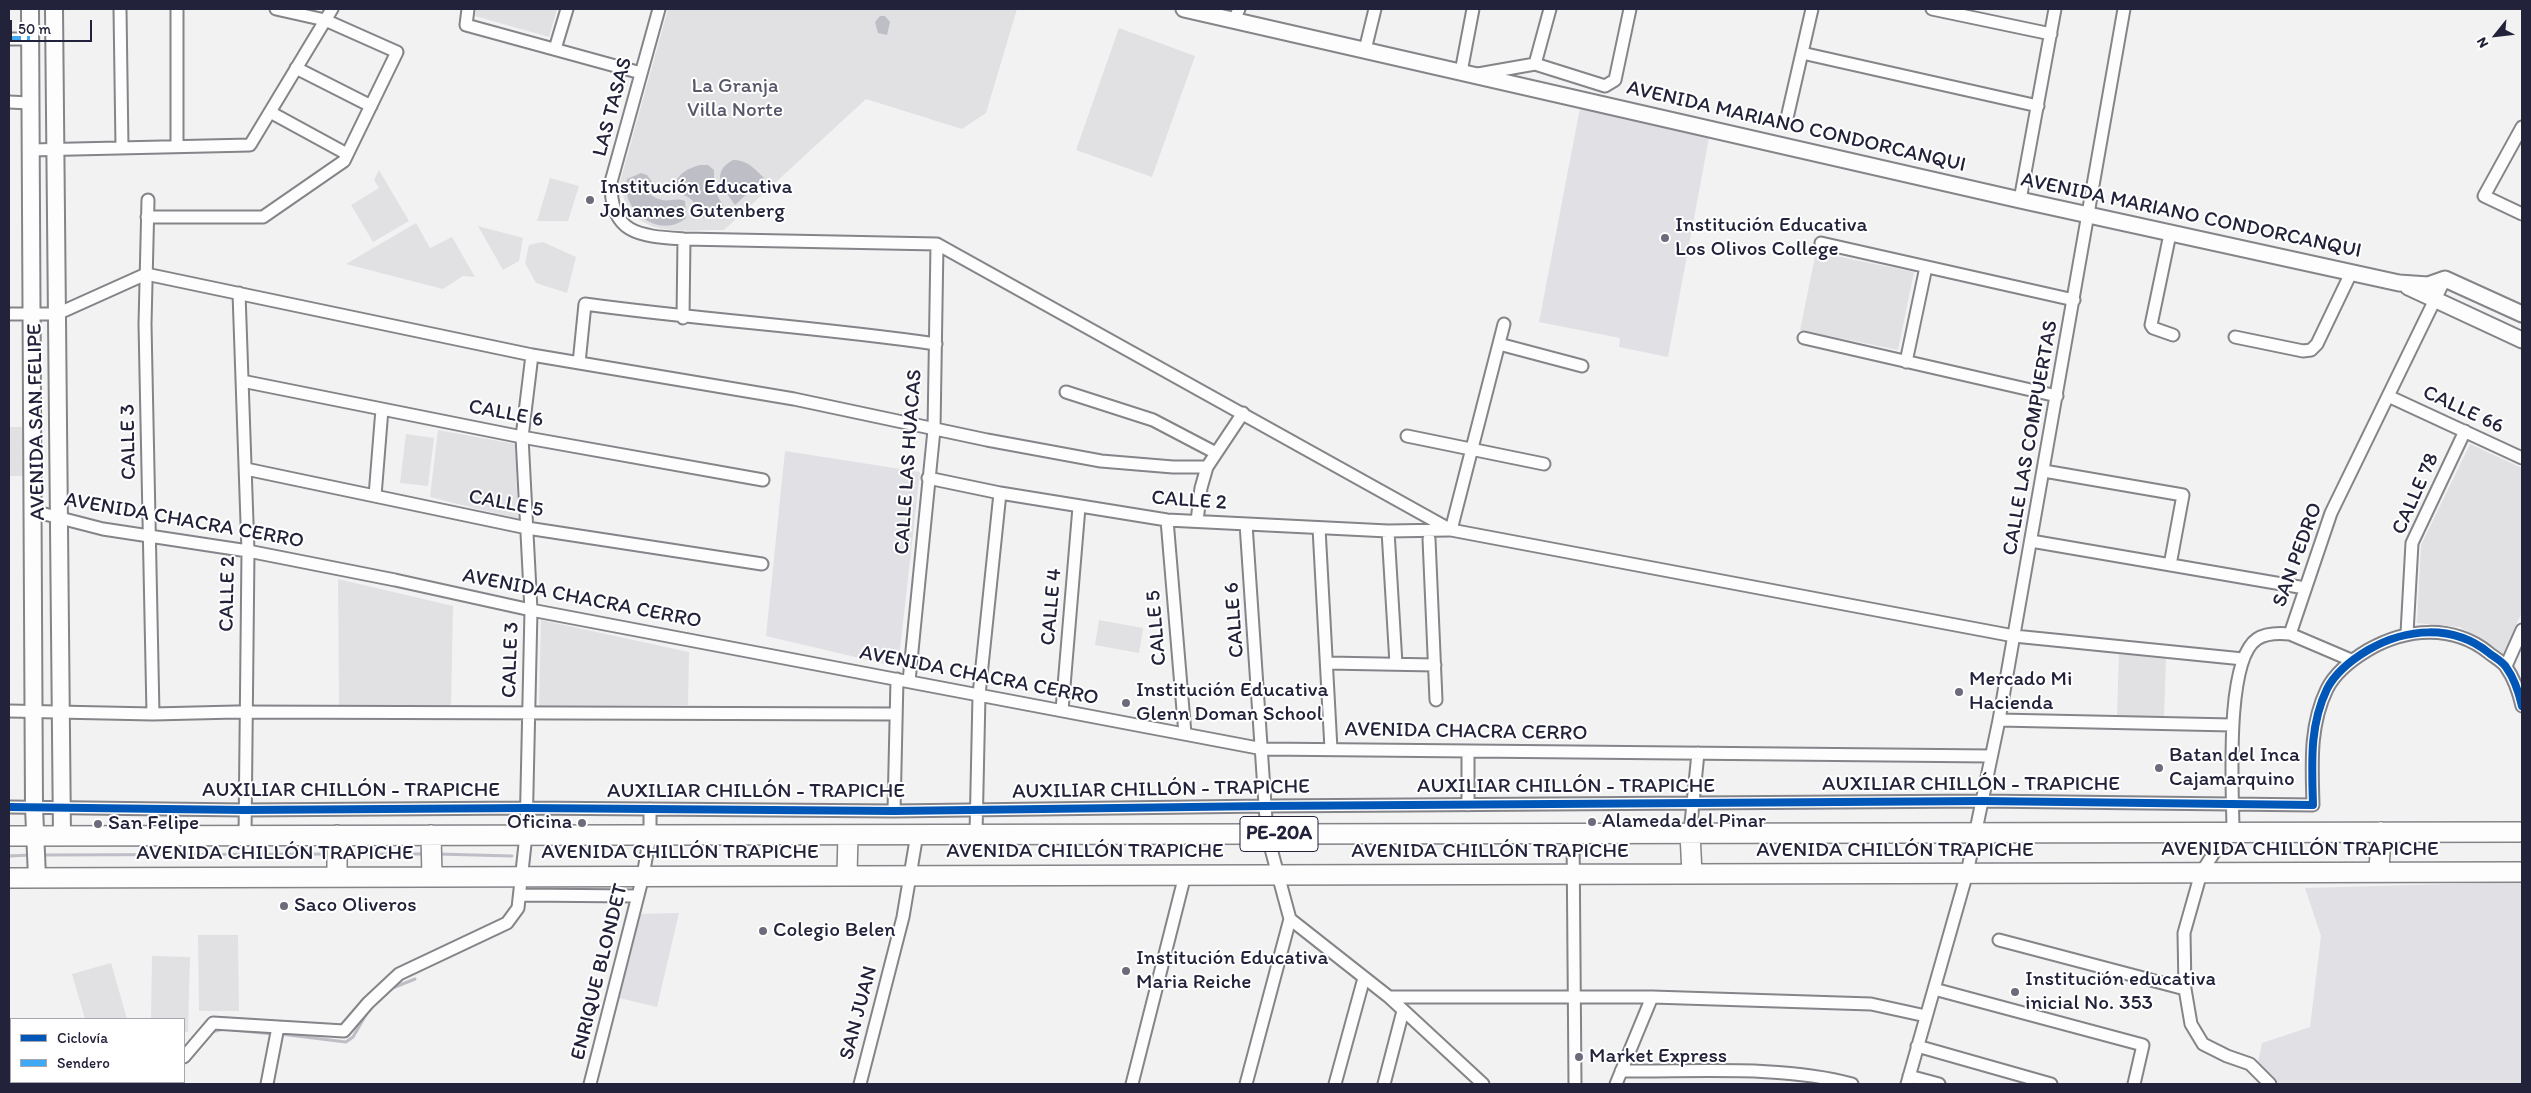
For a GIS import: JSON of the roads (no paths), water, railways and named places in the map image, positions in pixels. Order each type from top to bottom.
[{"type":"main road","name":"AVENIDA SAN FELIPE","points":[[30,9],[34,808],[37,878]]},
{"type":"main road","name":"AVENIDA SAN FELIPE","points":[[54,9],[62,836]]},
{"type":"main road","points":[[2380,872],[2381,832]]},
{"type":"main road","name":"AVENIDA CHILLÓN TRAPICHE","points":[[9,836],[2522,832]]},
{"type":"main road","points":[[1690,833],[1692,874]]},
{"type":"main road","points":[[847,875],[848,834]]},
{"type":"main road","points":[[431,835],[432,876]]},
{"type":"main road","points":[[337,836],[337,876]]},
{"type":"main road","name":"AVENIDA CHILLÓN TRAPICHE","points":[[9,878],[2522,872]]},
{"type":"street","points":[[120,9],[122,147]]},
{"type":"street","points":[[177,9],[177,146]]},
{"type":"street","points":[[147,217],[263,217],[344,161],[397,52],[325,20],[292,10],[276,9]]},
{"type":"street","points":[[31,150],[250,145],[332,9]]},
{"type":"street","points":[[468,9],[466,25],[641,73]]},
{"type":"street","points":[[555,50],[567,9]]},
{"type":"street","name":"LAS TASAS","points":[[659,9],[611,182],[611,200],[615,216],[627,228],[648,236],[684,239]]},
{"type":"street","name":"AVENIDA MARIANO CONDORCANQUI","points":[[1184,9],[1236,14],[1365,50],[1466,74],[2088,216],[2351,273],[2399,283],[2428,285],[2445,279]]},
{"type":"street","points":[[1365,50],[1375,9]]},
{"type":"street","points":[[1473,9],[1466,74],[1535,64],[1605,86],[1615,80],[1630,9]]},
{"type":"street","points":[[1535,64],[1550,9]]},
{"type":"street","points":[[1787,118],[1812,9]]},
{"type":"street","points":[[1932,9],[2051,34]]},
{"type":"street","points":[[2020,200],[2055,9]]},
{"type":"street","name":"CALLE LAS COMPUERTAS","points":[[1908,1080],[1967,873],[2000,720],[2124,9]]},
{"type":"street","points":[[9,40],[30,39]]},
{"type":"street","points":[[1802,53],[2038,106]]},
{"type":"street","points":[[296,68],[371,106]]},
{"type":"street","points":[[9,102],[30,103]]},
{"type":"street","points":[[270,112],[347,154]]},
{"type":"street","points":[[2522,127],[2484,196],[2522,214]]},
{"type":"street","name":"CALLE 3","points":[[148,200],[145,324],[154,714]]},
{"type":"street","points":[[2170,234],[2151,325],[2153,328],[2173,335]]},
{"type":"street","points":[[683,318],[684,239],[937,244],[1451,530],[2014,636],[2243,659]]},
{"type":"street","points":[[1821,243],[2074,300]]},
{"type":"street","name":"CALLE LAS HUACAS","points":[[894,811],[895,714],[903,680],[934,430],[937,244]]},
{"type":"street","points":[[1906,362],[1926,267]]},
{"type":"street","points":[[2235,337],[2311,350],[2317,344],[2351,273]]},
{"type":"street","points":[[9,314],[57,314],[146,274],[532,355],[794,398],[934,430],[1100,461],[1173,467],[1207,467]]},
{"type":"street","points":[[2445,279],[2522,314]]},
{"type":"street","name":"SAN PEDRO","points":[[2233,832],[2232,725],[2243,659],[2248,648],[2258,638],[2276,633],[2290,634],[2304,588],[2331,513],[2445,279]]},
{"type":"street","name":"AVENIDA MARIANO CONDORCANQUI","points":[[2399,283],[2522,340]]},
{"type":"street","name":"CALLE 2","points":[[239,293],[248,551],[245,836]]},
{"type":"street","points":[[579,363],[585,304],[683,318],[874,335],[936,344]]},
{"type":"street","points":[[1451,530],[1504,324]]},
{"type":"street","points":[[1804,338],[2057,396]]},
{"type":"street","points":[[1499,344],[1582,366]]},
{"type":"street","name":"CALLE 3","points":[[185,1056],[213,1023],[344,1031],[368,1003],[399,974],[506,923],[518,908],[526,835],[531,610],[522,437],[532,355]]},
{"type":"street","name":"CALLE 6","points":[[242,381],[522,437],[763,480]]},
{"type":"street","points":[[1066,392],[1153,420],[1216,453]]},
{"type":"street","name":"CALLE 66","points":[[2388,396],[2522,458]]},
{"type":"street","points":[[375,496],[382,409]]},
{"type":"street","points":[[1197,521],[1201,488],[1207,467],[1243,413]]},
{"type":"street","name":"CALLE 78","points":[[2407,633],[2412,544],[2464,431]]},
{"type":"street","points":[[1407,436],[1544,464]]},
{"type":"street","name":"CALLE 5","points":[[246,469],[527,528],[762,564]]},
{"type":"street","points":[[2044,471],[2182,495],[2170,565]]},
{"type":"street","name":"CALLE 2","points":[[928,478],[1079,507],[1167,520],[1388,531],[1451,530]]},
{"type":"street","points":[[976,834],[979,695],[1000,493]]},
{"type":"street","name":"CALLE 4","points":[[1062,710],[1079,507]]},
{"type":"street","name":"AVENIDA CHACRA CERRO","points":[[33,510],[59,518],[150,538],[248,551],[395,580],[531,610],[1263,749],[1991,756]]},
{"type":"street","name":"CALLE 5","points":[[1167,520],[1185,734]]},
{"type":"street","name":"CALLE 6","points":[[1246,524],[1263,749],[1267,834],[1290,919]]},
{"type":"street","points":[[1320,528],[1331,749]]},
{"type":"street","points":[[1388,531],[1396,664]]},
{"type":"street","points":[[1429,540],[1436,700]]},
{"type":"street","points":[[2031,541],[2304,588]]},
{"type":"street","points":[[2506,666],[2522,630]]},
{"type":"street","points":[[2290,634],[2351,660],[2378,644],[2407,633],[2432,632],[2459,636],[2481,647],[2506,666],[2522,706]]},
{"type":"street","name":"AUXILIAR CHILLÓN - TRAPICHE","points":[[9,807],[244,810],[526,808],[976,811],[1265,806],[1982,801],[2313,805],[2313,727],[2327,688],[2351,660]]},
{"type":"street","points":[[1327,663],[1435,665]]},
{"type":"street","points":[[9,711],[154,714],[245,712],[895,714]]},
{"type":"street","points":[[2000,720],[2232,725]]},
{"type":"street","points":[[1468,751],[1468,805]]},
{"type":"street","points":[[1690,833],[1698,753]]},
{"type":"street","name":"ENRIQUE BLONDET","points":[[590,1084],[643,876],[650,835],[650,809]]},
{"type":"street","points":[[2233,832],[2217,848],[2201,873],[2184,933],[2185,989],[2191,1024],[2203,1044],[2227,1056],[2250,1064],[2270,1084]]},
{"type":"street","points":[[1573,833],[1574,1084]]},
{"type":"street","name":"SAN JUAN","points":[[860,1084],[903,917],[917,834]]},
{"type":"street","points":[[1132,1084],[1185,874]]},
{"type":"street","points":[[520,895],[638,896]]},
{"type":"street","points":[[1246,1084],[1290,919],[1389,997],[1483,1084]]},
{"type":"street","points":[[1999,940],[2185,989]]},
{"type":"street","points":[[1335,1084],[1364,978]]},
{"type":"street","points":[[1934,989],[2143,1045],[2134,1084]]},
{"type":"street","points":[[1389,997],[1652,997],[1870,1004],[1926,1016]]},
{"type":"street","points":[[1616,1084],[1652,997]]},
{"type":"street","points":[[1384,1084],[1404,1011]]},
{"type":"street","points":[[268,1084],[278,1027]]},
{"type":"street","points":[[1917,1046],[2051,1084]]},
{"type":"street","points":[[1621,1071],[1766,1073],[1825,1077],[1852,1084]]},
{"type":"street","points":[[1908,1080],[1939,1084]]},
{"type":"waterway","points":[[42,855],[331,854]]},
{"type":"waterway","points":[[344,854],[426,854]]},
{"type":"waterway","points":[[437,854],[512,856]]},
{"type":"waterway","points":[[9,856],[31,855]]},
{"type":"waterway","points":[[390,989],[415,979]]},
{"type":"waterway","points":[[280,1034],[346,1042],[353,1037],[367,1013]]},
{"type":"waterway","points":[[211,1032],[224,1029]]},
{"type":"waterway","points":[[232,1030],[273,1034]]},
{"type":"place","name":"Institución Educativa Johannes Gutenberg","points":[[590,200]]},
{"type":"place","name":"Institución Educativa Los Olivos College","points":[[1665,238]]},
{"type":"place","name":"Mercado Mi Hacienda","points":[[1959,692]]},
{"type":"place","name":"Institución Educativa Glenn Doman School","points":[[1126,703]]},
{"type":"place","name":"Batan del Inca Cajamarquino","points":[[2159,768]]},
{"type":"place","name":"Alameda del Pinar","points":[[1592,822]]},
{"type":"place","name":"Oficina","points":[[582,823]]},
{"type":"place","name":"San Felipe","points":[[98,824]]},
{"type":"place","name":"Saco Oliveros","points":[[284,906]]},
{"type":"place","name":"Colegio Belen","points":[[763,931]]},
{"type":"place","name":"Institución Educativa Maria Reiche","points":[[1126,971]]},
{"type":"place","name":"Institución educativa inicial No. 353","points":[[2015,992]]},
{"type":"place","name":"Market Express","points":[[1579,1057]]},
{"type":"park label","name":"La Granja Villa Norte","points":[[735,99]]}]
